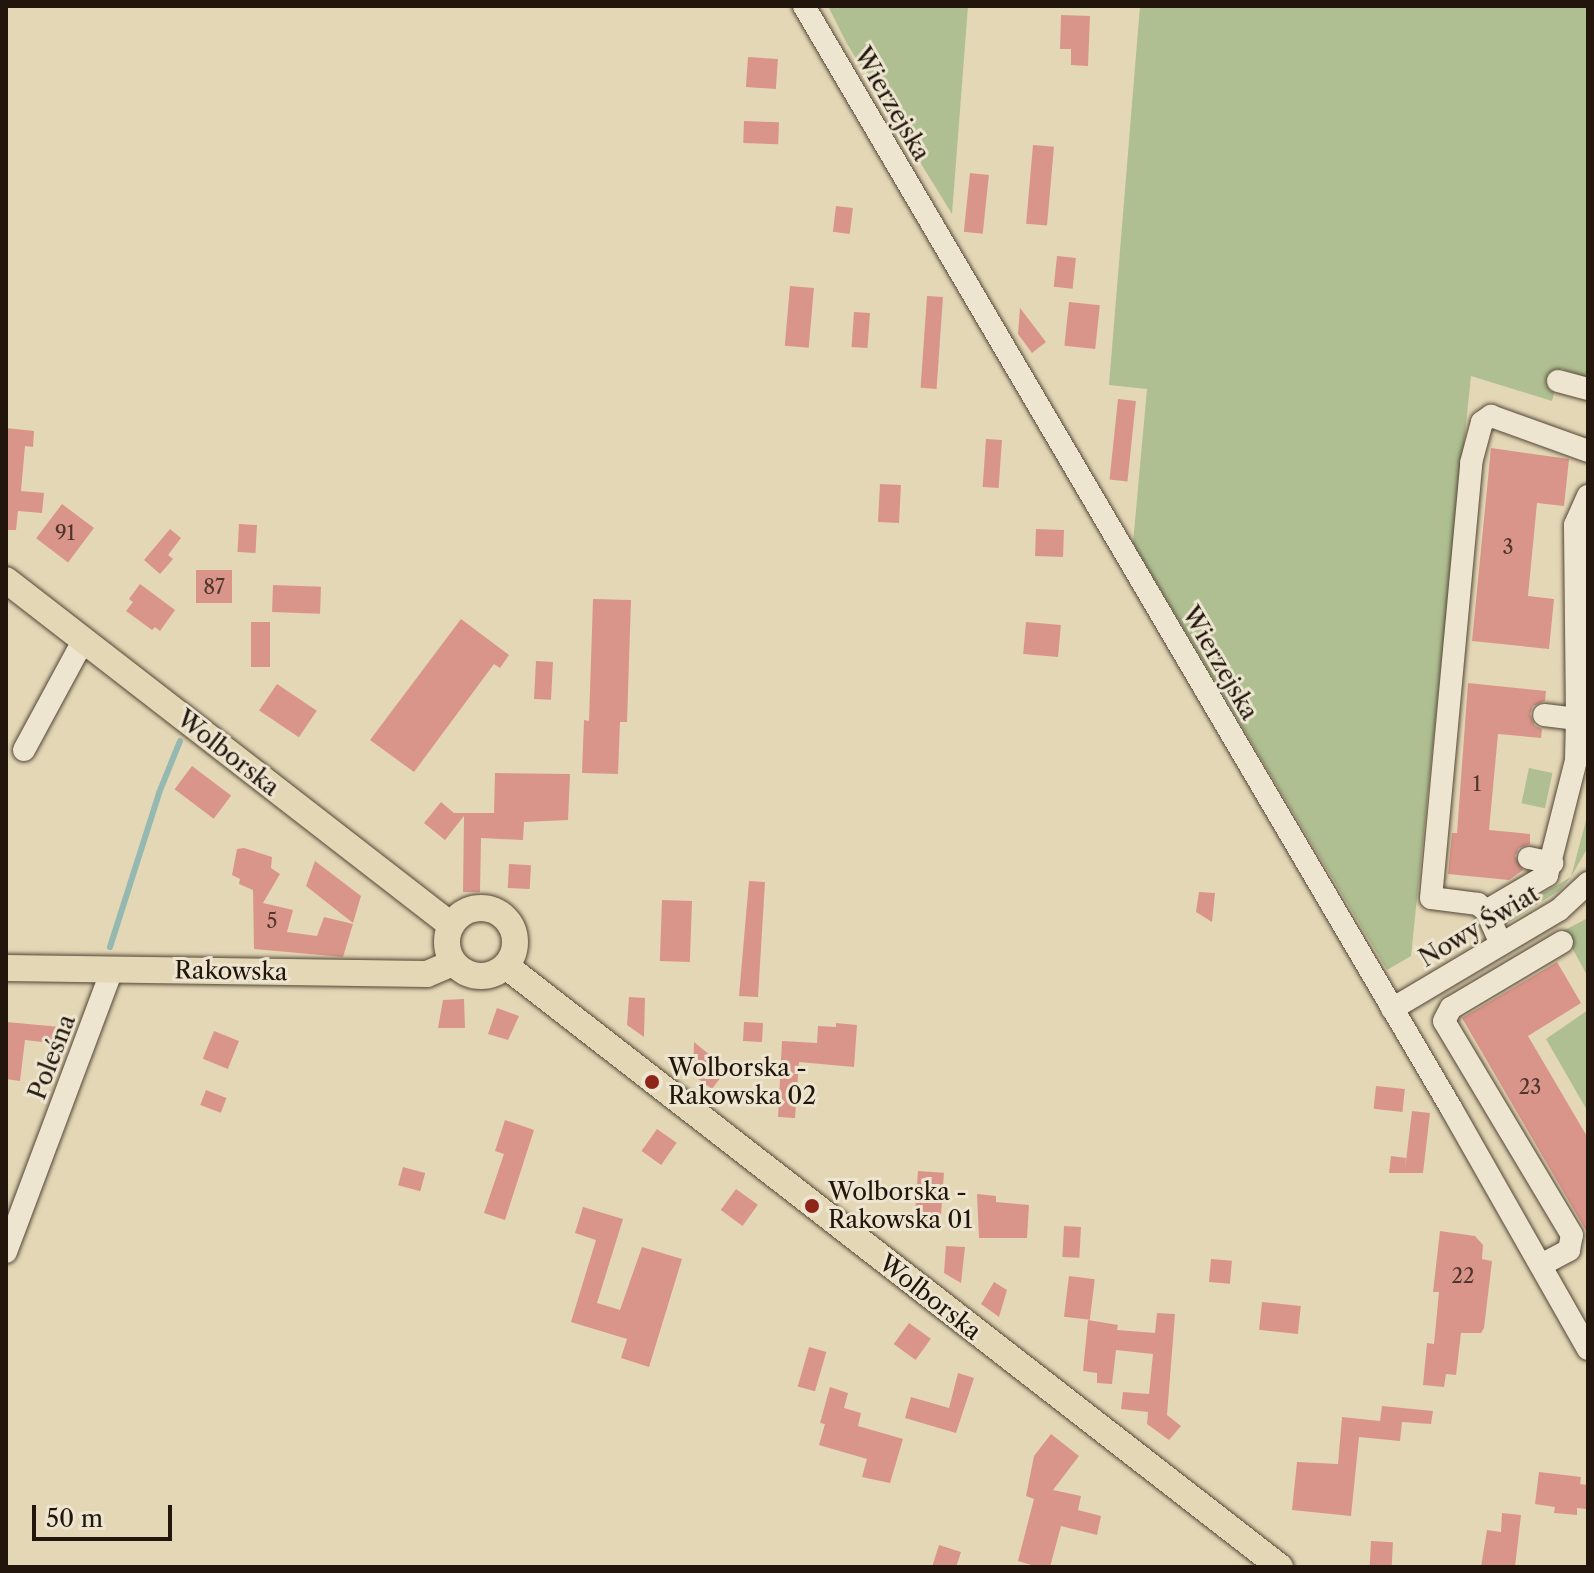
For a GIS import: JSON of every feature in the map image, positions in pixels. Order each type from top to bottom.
[{"type":"main road","name":"Wolborska","points":[[6,580],[451,925]]},
{"type":"main road","points":[[474,908],[494,910],[502,915],[515,940],[506,966],[489,976],[469,975],[453,963],[446,940],[451,925],[465,911],[474,908]]},
{"type":"main road","name":"Rakowska","points":[[6,968],[427,974],[453,963]]},
{"type":"main road","name":"Wolborska","points":[[506,966],[1280,1567]]},
{"type":"street","name":"Wierzejska","points":[[804,6],[1588,1349]]},
{"type":"street","points":[[1558,381],[1588,389]]},
{"type":"street","points":[[1501,944],[1486,911],[1478,904],[1431,898],[1471,463],[1482,422],[1491,416],[1588,451]]},
{"type":"street","points":[[1486,911],[1541,881],[1552,863],[1576,760],[1575,525],[1588,496]]},
{"type":"street","points":[[24,750],[83,641]]},
{"type":"street","points":[[1544,715],[1577,719]]},
{"type":"street","points":[[1529,858],[1552,863]]},
{"type":"street","name":"Nowy Świat","points":[[1392,1009],[1570,902],[1588,883]]},
{"type":"street","points":[[1541,1265],[1569,1250],[1572,1235],[1444,1021],[1451,1008],[1562,942]]},
{"type":"street","name":"Poleśna","points":[[6,1252],[112,970]]},
{"type":"green space","points":[[828,6],[968,6],[952,214],[846,42]]},
{"type":"green space","points":[[1140,6],[1588,6],[1588,375],[1587,378],[1561,368],[1552,401],[1471,376],[1411,956],[1387,970],[1133,543],[1147,389],[1109,385]]},
{"type":"green space","points":[[1529,768],[1552,773],[1545,808],[1522,803]]},
{"type":"green space","points":[[1588,813],[1588,847],[1571,877]]},
{"type":"green space","points":[[1571,877],[1560,890],[1505,925],[1497,920]]},
{"type":"green space","points":[[1588,918],[1588,977],[1563,931]]},
{"type":"green space","points":[[1588,1010],[1588,1112],[1546,1039]]},
{"type":"building","points":[[1061,15],[1090,16],[1088,66],[1071,65],[1071,49],[1060,49]]},
{"type":"building","points":[[748,57],[778,59],[776,89],[746,87]]},
{"type":"building","points":[[744,121],[779,122],[778,144],[743,143]]},
{"type":"building","points":[[1033,145],[1054,147],[1047,226],[1026,224]]},
{"type":"building","points":[[970,173],[989,175],[983,234],[964,232]]},
{"type":"building","points":[[836,206],[853,208],[850,234],[833,232]]},
{"type":"building","points":[[1057,256],[1076,258],[1073,289],[1054,287]]},
{"type":"building","points":[[790,286],[814,288],[809,348],[785,346]]},
{"type":"building","points":[[927,296],[943,297],[937,389],[921,388]]},
{"type":"building","points":[[1069,302],[1100,305],[1095,349],[1064,346]]},
{"type":"building","points":[[1020,308],[1046,342],[1032,353],[1018,334]]},
{"type":"building","points":[[854,312],[870,313],[868,348],[852,347]]},
{"type":"building","points":[[1118,399],[1136,401],[1127,481],[1110,480]]},
{"type":"building","points":[[6,428],[34,431],[33,447],[25,446],[21,491],[44,493],[42,513],[18,511],[16,530],[6,530]]},
{"type":"building","points":[[986,439],[1002,440],[999,488],[983,487]]},
{"type":"building","points":[[1491,448],[1569,459],[1564,506],[1537,503],[1528,596],[1554,599],[1549,649],[1472,641]]},
{"type":"building","points":[[880,484],[901,485],[899,523],[878,522]]},
{"type":"building","points":[[62,504],[94,528],[68,562],[36,538]]},
{"type":"building","points":[[239,524],[257,525],[256,553],[238,552]]},
{"type":"building","points":[[170,529],[181,538],[168,555],[173,559],[160,574],[144,560]]},
{"type":"building","points":[[1036,529],[1064,530],[1063,557],[1035,556]]},
{"type":"building","points":[[196,570],[232,570],[232,603],[196,603]]},
{"type":"building","points":[[140,584],[175,610],[160,631],[155,627],[152,630],[126,611],[133,602],[129,599]]},
{"type":"building","points":[[273,585],[321,587],[320,614],[272,612]]},
{"type":"building","points":[[593,599],[631,600],[627,722],[620,722],[618,774],[582,773],[584,720],[589,721]]},
{"type":"building","points":[[461,619],[509,655],[500,668],[494,664],[414,772],[370,740]]},
{"type":"building","points":[[251,622],[270,622],[270,667],[251,667]]},
{"type":"building","points":[[1026,622],[1061,625],[1058,657],[1023,654]]},
{"type":"building","points":[[536,661],[553,662],[551,700],[534,699]]},
{"type":"building","points":[[1468,683],[1546,691],[1545,701],[1533,706],[1530,714],[1535,726],[1542,729],[1541,738],[1498,734],[1489,830],[1530,834],[1530,844],[1519,848],[1515,856],[1523,870],[1509,880],[1448,874],[1452,833],[1457,833]]},
{"type":"building","points":[[277,684],[317,711],[299,737],[259,711]]},
{"type":"building","points":[[192,766],[231,795],[214,819],[175,789]]},
{"type":"building","points":[[495,773],[570,774],[568,820],[524,822],[523,840],[481,838],[480,892],[463,892],[464,816],[445,840],[424,823],[441,802],[454,813],[494,813]]},
{"type":"building","points":[[244,848],[272,857],[271,868],[280,874],[263,903],[293,910],[287,932],[317,936],[324,917],[353,924],[343,957],[254,949],[253,890],[239,884],[240,879],[232,875],[237,849]]},
{"type":"building","points":[[315,861],[361,896],[353,923],[306,886]]},
{"type":"building","points":[[509,864],[531,865],[530,889],[508,888]]},
{"type":"building","points":[[749,881],[765,882],[758,997],[739,996]]},
{"type":"building","points":[[1199,892],[1215,893],[1212,922],[1196,912]]},
{"type":"building","points":[[662,900],[692,901],[690,962],[660,961]]},
{"type":"building","points":[[1557,962],[1581,1003],[1528,1036],[1588,1138],[1588,1234],[1462,1018]]},
{"type":"building","points":[[629,997],[645,998],[644,1037],[627,1025]]},
{"type":"building","points":[[464,999],[465,1028],[438,1028],[443,1000]]},
{"type":"building","points":[[497,1008],[519,1016],[508,1040],[488,1034]]},
{"type":"building","points":[[6,1022],[61,1027],[59,1044],[25,1040],[20,1081],[6,1079]]},
{"type":"building","points":[[744,1022],[763,1023],[762,1042],[743,1041]]},
{"type":"building","points":[[836,1023],[857,1025],[854,1067],[799,1062],[795,1118],[778,1117],[782,1041],[817,1043],[818,1026],[836,1027]]},
{"type":"building","points":[[214,1031],[239,1041],[228,1069],[203,1059]]},
{"type":"building","points":[[694,1042],[727,1069],[712,1089],[693,1075]]},
{"type":"building","points":[[1376,1086],[1405,1089],[1402,1112],[1374,1109]]},
{"type":"building","points":[[206,1090],[227,1098],[221,1113],[200,1105]]},
{"type":"building","points":[[1412,1111],[1430,1113],[1423,1173],[1389,1173],[1391,1156],[1406,1158],[1405,1169]]},
{"type":"building","points":[[505,1120],[534,1130],[505,1220],[484,1213],[504,1154],[495,1151]]},
{"type":"building","points":[[657,1129],[677,1143],[661,1165],[642,1151]]},
{"type":"building","points":[[403,1167],[425,1173],[420,1191],[398,1185]]},
{"type":"building","points":[[918,1171],[944,1173],[940,1227],[914,1225]]},
{"type":"building","points":[[736,1189],[758,1205],[743,1226],[721,1210]]},
{"type":"building","points":[[977,1194],[996,1196],[996,1202],[1029,1205],[1027,1238],[979,1238]]},
{"type":"building","points":[[583,1207],[623,1219],[597,1303],[620,1310],[642,1247],[682,1259],[649,1367],[621,1358],[627,1339],[571,1322],[596,1240],[575,1233]]},
{"type":"building","points":[[1064,1226],[1081,1227],[1079,1258],[1062,1257]]},
{"type":"building","points":[[1440,1231],[1475,1236],[1483,1245],[1482,1259],[1492,1261],[1484,1328],[1481,1333],[1461,1333],[1456,1375],[1446,1374],[1444,1387],[1423,1385],[1427,1343],[1434,1344],[1439,1292],[1433,1292]]},
{"type":"building","points":[[946,1246],[965,1247],[961,1283],[944,1273]]},
{"type":"building","points":[[1211,1259],[1232,1261],[1230,1284],[1209,1282]]},
{"type":"building","points":[[1069,1276],[1095,1279],[1090,1320],[1064,1317]]},
{"type":"building","points":[[994,1282],[1007,1290],[999,1317],[981,1304]]},
{"type":"building","points":[[1262,1302],[1301,1306],[1298,1334],[1259,1330]]},
{"type":"building","points":[[1157,1313],[1175,1314],[1167,1415],[1181,1426],[1169,1440],[1147,1424],[1148,1412],[1121,1409],[1123,1392],[1149,1394],[1153,1354],[1116,1350],[1112,1384],[1097,1383],[1097,1373],[1083,1371],[1088,1320],[1118,1325],[1117,1330],[1155,1333]]},
{"type":"building","points":[[909,1323],[931,1339],[916,1360],[894,1344]]},
{"type":"building","points":[[809,1347],[826,1352],[815,1391],[798,1386]]},
{"type":"building","points":[[958,1373],[974,1378],[956,1433],[905,1418],[911,1397],[949,1408]]},
{"type":"building","points":[[830,1387],[848,1393],[844,1408],[861,1413],[858,1426],[903,1439],[890,1483],[862,1477],[867,1459],[819,1445],[825,1424],[820,1423]]},
{"type":"building","points":[[1382,1406],[1433,1411],[1431,1424],[1402,1422],[1400,1441],[1359,1437],[1351,1516],[1292,1510],[1297,1462],[1338,1464],[1342,1417],[1380,1421]]},
{"type":"building","points":[[1051,1434],[1079,1456],[1053,1490],[1081,1496],[1078,1510],[1101,1516],[1097,1535],[1061,1526],[1050,1567],[1038,1567],[1018,1561],[1034,1499],[1026,1496],[1034,1456]]},
{"type":"building","points":[[1539,1472],[1581,1477],[1580,1484],[1588,1485],[1586,1509],[1577,1508],[1577,1515],[1554,1513],[1555,1507],[1535,1504]]},
{"type":"building","points":[[1502,1513],[1521,1515],[1515,1567],[1481,1567],[1487,1530],[1501,1532]]},
{"type":"building","points":[[1371,1541],[1393,1542],[1392,1567],[1370,1567]]},
{"type":"building","points":[[939,1545],[961,1552],[956,1567],[932,1567]]},
{"type":"waterway","points":[[110,947],[159,793],[180,741]]},
{"type":"place","name":"Wolborska - Rakowska 02","points":[[652,1082]]},
{"type":"place","name":"Wolborska - Rakowska 01","points":[[812,1206]]}]
